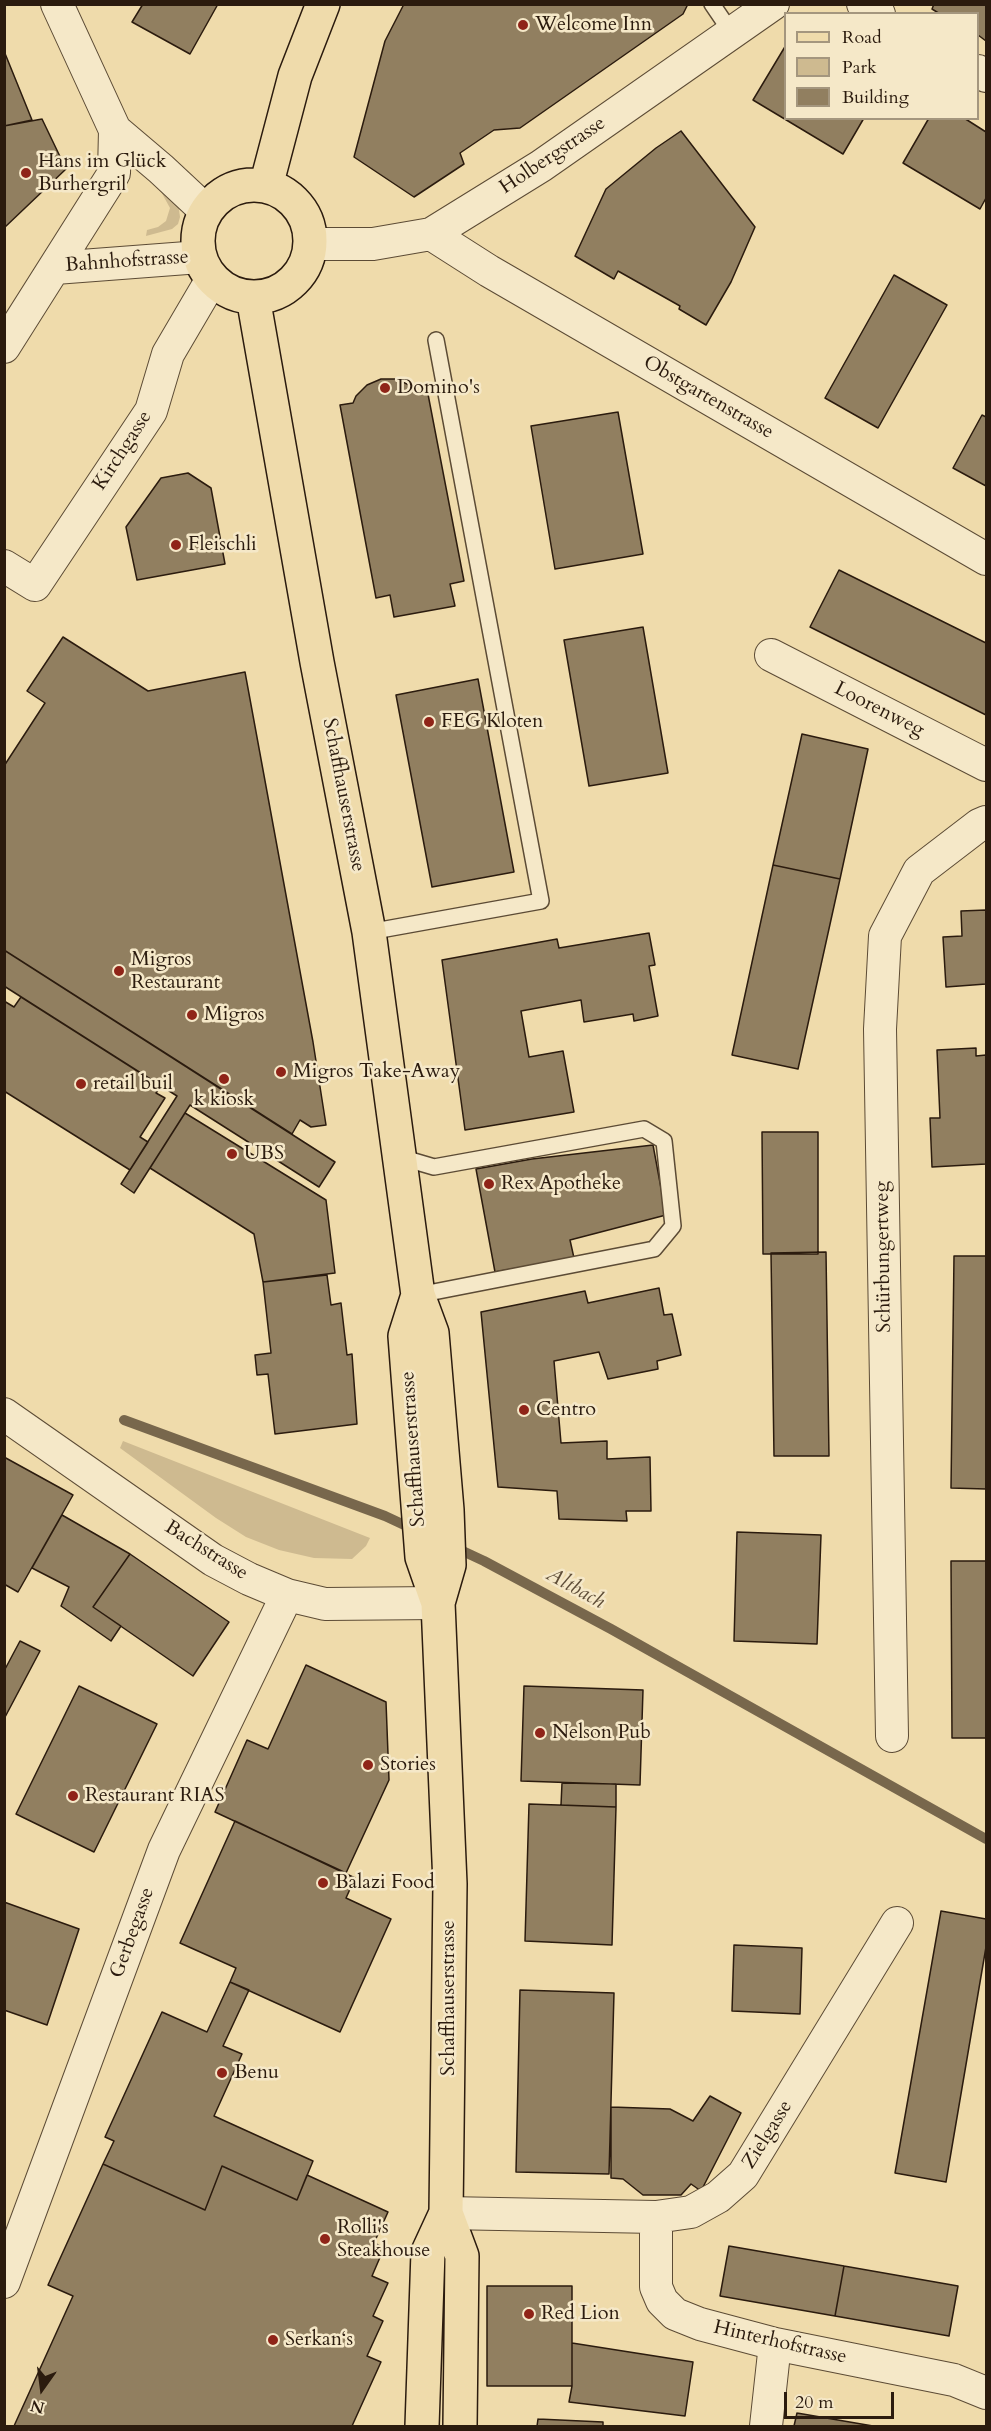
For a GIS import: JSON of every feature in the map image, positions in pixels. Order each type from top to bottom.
[{"type":"main road","points":[[266,186],[295,76],[323,4]]},
{"type":"main road","points":[[249,185],[266,186],[281,192],[298,208],[309,228],[310,244],[307,261],[298,276],[285,287],[270,295],[253,297],[237,295],[224,288],[206,268],[198,234],[206,211],[217,198],[232,189],[249,185]]},
{"type":"main road","name":"Schaffhauserstrasse","points":[[253,297],[317,662],[369,932],[418,1295],[432,1333],[435,1561],[450,1884],[446,2213],[462,2256],[460,2427]]},
{"type":"main road","name":"Schaffhauserstrasse","points":[[422,2427],[428,2252],[446,2213]]},
{"type":"street","name":"Bahnhofstrasse","points":[[57,4],[115,130],[206,211]]},
{"type":"street","name":"Holbergstrasse","points":[[310,244],[373,244],[431,234],[541,166],[773,4]]},
{"type":"street","points":[[863,4],[876,12]]},
{"type":"street","name":"Bahnhofstrasse","points":[[4,347],[114,172],[115,130]]},
{"type":"street","name":"Obstgartenstrasse","points":[[431,234],[500,277],[987,560]]},
{"type":"street","name":"Bahnhofstrasse","points":[[55,268],[206,268]]},
{"type":"street","name":"Kirchgasse","points":[[4,566],[35,585],[152,411],[168,354],[206,268]]},
{"type":"street","name":"Loorenweg","points":[[771,655],[987,765]]},
{"type":"street","name":"Schürbungertweg","points":[[892,1736],[880,1029],[885,936],[919,871],[979,825],[987,822]]},
{"type":"street","name":"Bachstrasse","points":[[4,1414],[213,1560],[249,1579],[287,1595],[325,1604],[438,1603]]},
{"type":"street","name":"Gerbegasse","points":[[4,2282],[164,1850],[287,1595]]},
{"type":"street","name":"Zielgasse","points":[[446,2213],[656,2217],[691,2212],[718,2197],[743,2175],[897,1923]]},
{"type":"street","name":"Hinterhofstrasse","points":[[656,2217],[656,2287],[662,2301],[675,2314],[700,2324],[775,2344],[954,2380],[987,2393]]},
{"type":"street","points":[[766,2427],[775,2344]]},
{"type":"lane","points":[[712,4],[732,32]]},
{"type":"lane","points":[[369,932],[541,901],[436,340]]},
{"type":"lane","points":[[400,1157],[434,1167],[644,1129],[664,1141],[673,1226],[654,1249],[418,1295]]},
{"type":"green space","points":[[159,188],[178,203],[180,217],[178,224],[172,229],[146,236],[147,230],[158,227],[166,221],[170,208]]},
{"type":"green space","points":[[123,1441],[370,1538],[366,1546],[352,1559],[314,1558],[279,1550],[246,1537],[216,1518],[120,1448]]},
{"type":"building","points":[[143,4],[218,4],[190,54],[132,22]]},
{"type":"building","points":[[404,4],[688,4],[683,14],[520,128],[494,130],[460,153],[464,164],[414,197],[354,157],[385,41]]},
{"type":"building","points":[[934,4],[986,4],[986,41],[979,36],[979,12],[937,12],[932,9]]},
{"type":"building","points":[[784,48],[784,119],[753,100]]},
{"type":"building","points":[[4,51],[32,120],[4,126]]},
{"type":"building","points":[[42,119],[66,169],[4,228],[4,126]]},
{"type":"building","points":[[786,120],[863,120],[843,154]]},
{"type":"building","points":[[928,120],[967,120],[986,132],[986,198],[980,209],[903,163]]},
{"type":"building","points":[[681,131],[755,227],[731,282],[706,325],[679,309],[680,306],[618,271],[614,279],[575,256],[606,189],[656,148]]},
{"type":"building","points":[[894,275],[947,305],[878,428],[825,398]]},
{"type":"building","points":[[381,379],[397,379],[417,391],[427,389],[464,581],[450,584],[455,606],[394,617],[390,595],[376,598],[340,405],[353,403],[356,396],[367,385]]},
{"type":"building","points":[[618,412],[643,554],[555,569],[531,426]]},
{"type":"building","points":[[982,415],[986,417],[986,486],[953,468]]},
{"type":"building","name":"Fleischli","points":[[188,473],[211,488],[225,564],[137,580],[126,527],[161,478]]},
{"type":"building","points":[[839,570],[986,643],[986,715],[810,627]]},
{"type":"building","points":[[643,627],[668,773],[589,786],[564,640]]},
{"type":"building","points":[[63,637],[148,691],[245,672],[313,1042],[326,1125],[311,1127],[300,1120],[292,1134],[4,950],[4,766],[45,703],[27,691]]},
{"type":"building","points":[[478,679],[514,872],[432,887],[396,695]]},
{"type":"building","points":[[802,734],[868,749],[840,879],[773,865]]},
{"type":"building","points":[[773,865],[840,879],[798,1069],[732,1055]]},
{"type":"building","points":[[986,910],[986,984],[946,987],[943,937],[962,936],[961,911]]},
{"type":"building","points":[[649,933],[655,965],[649,966],[658,1016],[634,1021],[633,1014],[584,1022],[581,1000],[521,1011],[529,1057],[563,1051],[574,1112],[465,1130],[442,960],[557,939],[559,948]]},
{"type":"building","points":[[4,950],[335,1162],[319,1187],[190,1105],[134,1193],[121,1184],[177,1096],[4,986]]},
{"type":"building","name":"retail buil","points":[[21,997],[161,1086],[156,1093],[165,1098],[140,1137],[148,1142],[130,1170],[4,1091],[4,1001],[14,1007]]},
{"type":"building","points":[[976,1048],[976,1056],[986,1055],[986,1164],[932,1167],[930,1118],[940,1118],[937,1050]]},
{"type":"building","points":[[185,1113],[326,1200],[335,1273],[263,1282],[254,1234],[150,1168]]},
{"type":"building","points":[[762,1132],[818,1132],[818,1254],[763,1254]]},
{"type":"building","points":[[653,1145],[666,1215],[570,1240],[574,1258],[495,1272],[476,1169],[532,1159]]},
{"type":"building","points":[[826,1252],[829,1456],[774,1456],[771,1253]]},
{"type":"building","points":[[954,1256],[986,1256],[986,1489],[951,1488]]},
{"type":"building","points":[[327,1275],[331,1305],[341,1303],[347,1355],[352,1354],[357,1424],[275,1434],[268,1374],[257,1375],[255,1355],[271,1353],[263,1282]]},
{"type":"building","name":"Centro","points":[[659,1288],[664,1315],[672,1314],[681,1355],[657,1361],[658,1369],[608,1379],[599,1352],[554,1361],[561,1443],[607,1441],[607,1459],[650,1457],[651,1511],[626,1511],[627,1521],[559,1519],[557,1491],[498,1487],[481,1312],[585,1291],[588,1303]]},
{"type":"building","points":[[4,1457],[73,1495],[18,1592],[4,1584]]},
{"type":"building","points":[[62,1515],[130,1554],[93,1607],[121,1626],[111,1641],[61,1606],[69,1587],[32,1568]]},
{"type":"building","points":[[737,1532],[821,1535],[817,1644],[734,1641]]},
{"type":"building","points":[[130,1554],[229,1622],[193,1676],[93,1607]]},
{"type":"building","points":[[951,1561],[986,1561],[986,1738],[952,1738]]},
{"type":"building","points":[[20,1641],[40,1651],[4,1719],[4,1671]]},
{"type":"building","points":[[306,1665],[386,1702],[389,1780],[346,1873],[215,1812],[247,1740],[268,1749]]},
{"type":"building","points":[[79,1686],[157,1724],[94,1852],[16,1814]]},
{"type":"building","points":[[524,1686],[643,1690],[640,1785],[521,1781]]},
{"type":"building","points":[[562,1783],[616,1784],[616,1807],[561,1805]]},
{"type":"building","points":[[529,1804],[616,1807],[612,1945],[525,1941]]},
{"type":"building","points":[[235,1821],[355,1878],[346,1898],[391,1919],[340,2032],[230,1982],[236,1968],[180,1943]]},
{"type":"building","points":[[4,1902],[79,1929],[47,2025],[4,2010]]},
{"type":"building","points":[[941,1911],[986,1919],[986,1947],[946,2182],[895,2173]]},
{"type":"building","points":[[734,1945],[802,1948],[800,2014],[732,2011]]},
{"type":"building","points":[[230,1982],[249,1990],[223,2046],[242,2054],[214,2116],[313,2161],[297,2200],[222,2166],[205,2210],[103,2164],[114,2141],[105,2137],[162,2012],[207,2032]]},
{"type":"building","points":[[520,1990],[614,1993],[609,2174],[516,2172]]},
{"type":"building","points":[[710,2096],[741,2113],[701,2191],[691,2184],[681,2195],[643,2195],[623,2179],[611,2178],[611,2107],[670,2109],[693,2121]]},
{"type":"building","points":[[103,2164],[205,2210],[222,2166],[297,2200],[307,2175],[388,2212],[374,2243],[384,2248],[372,2276],[388,2283],[373,2316],[383,2321],[367,2356],[381,2362],[352,2426],[14,2426],[73,2296],[48,2285]]},
{"type":"building","points":[[729,2246],[844,2266],[835,2316],[720,2296]]},
{"type":"building","points":[[844,2266],[958,2286],[949,2336],[835,2316]]},
{"type":"building","name":"Red Lion","points":[[487,2286],[572,2286],[572,2386],[487,2386]]},
{"type":"building","points":[[572,2343],[693,2362],[685,2416],[569,2402],[572,2386]]},
{"type":"building","points":[[797,2413],[873,2426],[794,2426]]},
{"type":"building","points":[[538,2419],[603,2422],[603,2426],[537,2426]]},
{"type":"waterway","name":"Altbach","points":[[124,1420],[385,1516],[415,1530]]},
{"type":"waterway","name":"Altbach","points":[[454,1547],[611,1629],[986,1839]]},
{"type":"place","name":"Welcome Inn","points":[[523,25]]},
{"type":"place","name":"Hans im Glück Burhergril","points":[[26,173]]},
{"type":"place","name":"Domino's","points":[[385,388]]},
{"type":"place","name":"Fleischli","points":[[176,545]]},
{"type":"place","name":"FEG Kloten","points":[[429,722]]},
{"type":"place","name":"Migros Restaurant","points":[[119,971]]},
{"type":"place","name":"Migros","points":[[192,1015]]},
{"type":"place","name":"Migros Take-Away","points":[[281,1072]]},
{"type":"place","name":"k kiosk","points":[[224,1079]]},
{"type":"place","name":"retail buil","points":[[81,1084]]},
{"type":"place","name":"UBS","points":[[232,1154]]},
{"type":"place","name":"Rex Apotheke","points":[[489,1184]]},
{"type":"place","name":"Centro","points":[[524,1410]]},
{"type":"place","name":"Nelson Pub","points":[[540,1733]]},
{"type":"place","name":"Stories","points":[[368,1765]]},
{"type":"place","name":"Restaurant RIAS","points":[[73,1796]]},
{"type":"place","name":"Balazi Food","points":[[323,1883]]},
{"type":"place","name":"Benu","points":[[222,2073]]},
{"type":"place","name":"Rolli's Steakhouse","points":[[325,2239]]},
{"type":"place","name":"Red Lion","points":[[529,2314]]},
{"type":"place","name":"Serkan‘s","points":[[273,2340]]}]
